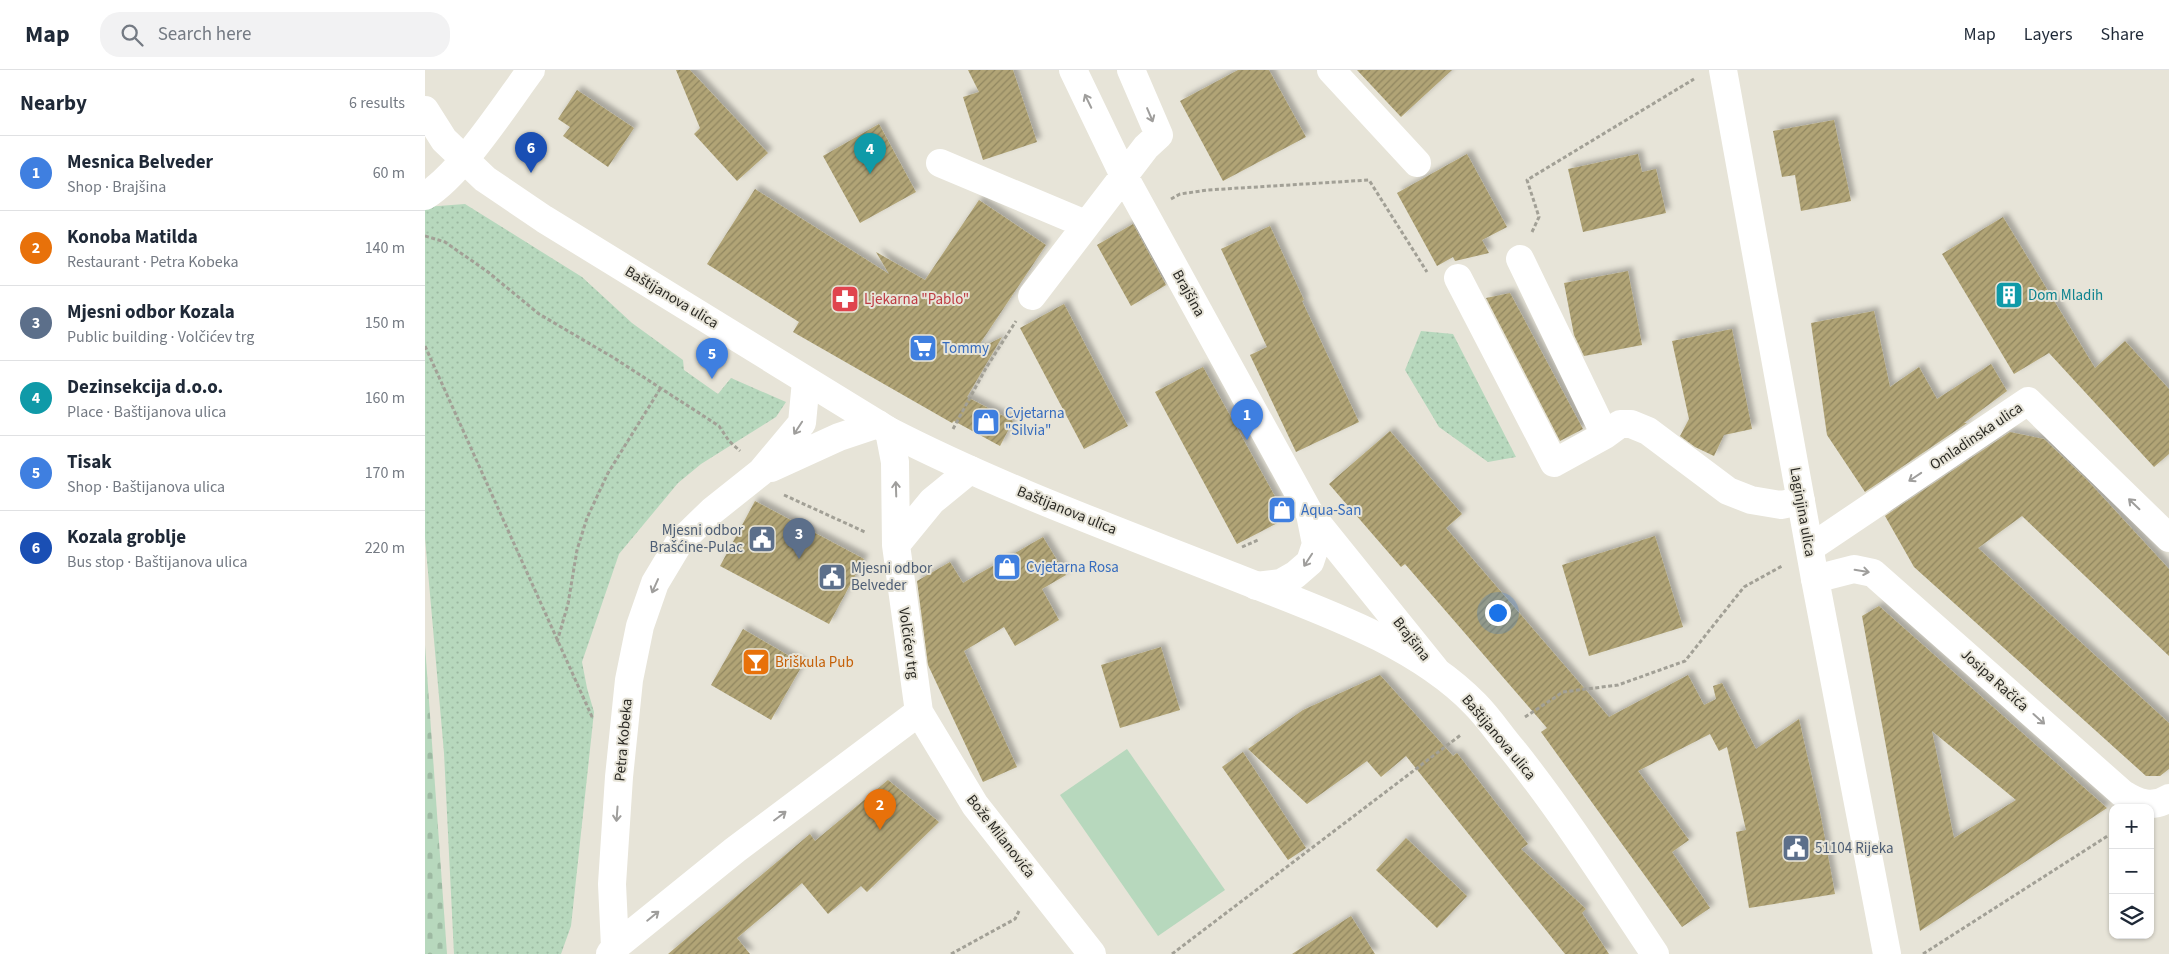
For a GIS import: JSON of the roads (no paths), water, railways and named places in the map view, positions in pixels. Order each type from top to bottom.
[{"type":"street","points":[[425,196],[435,190],[463,160],[531,70]]},
{"type":"street","name":"Brajšina","points":[[1073,70],[1124,176],[1310,514],[1438,672]]},
{"type":"street","points":[[1032,296],[1085,224],[1146,147],[1159,135],[1131,70]]},
{"type":"street","points":[[1331,70],[1417,163]]},
{"type":"street","name":"Laginjina ulica","points":[[1723,70],[1815,579],[1887,954]]},
{"type":"street","name":"Baštijanova ulica","points":[[425,110],[444,140],[485,179],[544,219],[884,427],[970,470],[1340,620],[1395,646],[1438,672],[1475,704],[1532,775],[1570,827],[1655,954]]},
{"type":"street","points":[[940,164],[1085,224]]},
{"type":"street","points":[[1520,259],[1605,435]]},
{"type":"street","points":[[1458,278],[1554,463],[1605,435],[1620,424],[1631,424],[1647,431],[1728,491],[1751,500],[1781,505],[1801,501]]},
{"type":"street","points":[[761,472],[802,423],[806,381]]},
{"type":"street","name":"Omladinska ulica","points":[[1810,548],[2028,401],[2169,538]]},
{"type":"street","points":[[761,472],[839,437],[884,427]]},
{"type":"street","name":"Volčićev trg","points":[[884,427],[895,462],[884,540],[919,712]]},
{"type":"street","points":[[884,540],[970,470]]},
{"type":"street","name":"Petra Kobeka","points":[[612,950],[612,884],[629,680],[640,626],[652,592],[679,543],[712,511],[761,472]]},
{"type":"street","name":"Brajšina","points":[[1256,586],[1281,583],[1295,575],[1310,562],[1316,544],[1310,514]]},
{"type":"street","name":"Josipa Račića","points":[[1815,579],[1854,570],[1873,573],[2122,793],[2143,804],[2153,805],[2162,803],[2169,798]]},
{"type":"street","name":"Petra Kobeka","points":[[612,950],[735,850],[919,712]]},
{"type":"street","name":"Bože Milanovića","points":[[919,712],[975,805],[1092,954]]},
{"type":"place","name":"Kozala groblje","points":[[531,173]]},
{"type":"place","name":"Dezinsekcija d.o.o.","points":[[870,174]]},
{"type":"place","name":"Dom Mladih","points":[[2009,295]]},
{"type":"place","name":"Ljekarna \"Pablo\"","points":[[845,299]]},
{"type":"place","name":"Tommy","points":[[923,348]]},
{"type":"place","name":"Tisak","points":[[712,379]]},
{"type":"place","name":"Cvjetarna \"Silvia\"","points":[[986,422]]},
{"type":"place","name":"Mesnica Belveder","points":[[1247,440]]},
{"type":"place","name":"Aqua-San","points":[[1282,510]]},
{"type":"place","name":"Mjesni odbor Brašćine-Pulac","points":[[762,539]]},
{"type":"place","name":"Mjesni odbor Kozala","points":[[799,559]]},
{"type":"place","name":"Cvjetarna Rosa","points":[[1007,567]]},
{"type":"place","name":"Mjesni odbor Belveder","points":[[832,577]]},
{"type":"place","name":"Briškula Pub","points":[[756,662]]},
{"type":"place","name":"Konoba Matilda","points":[[880,830]]},
{"type":"place","name":"51104 Rijeka","points":[[1796,848]]}]
